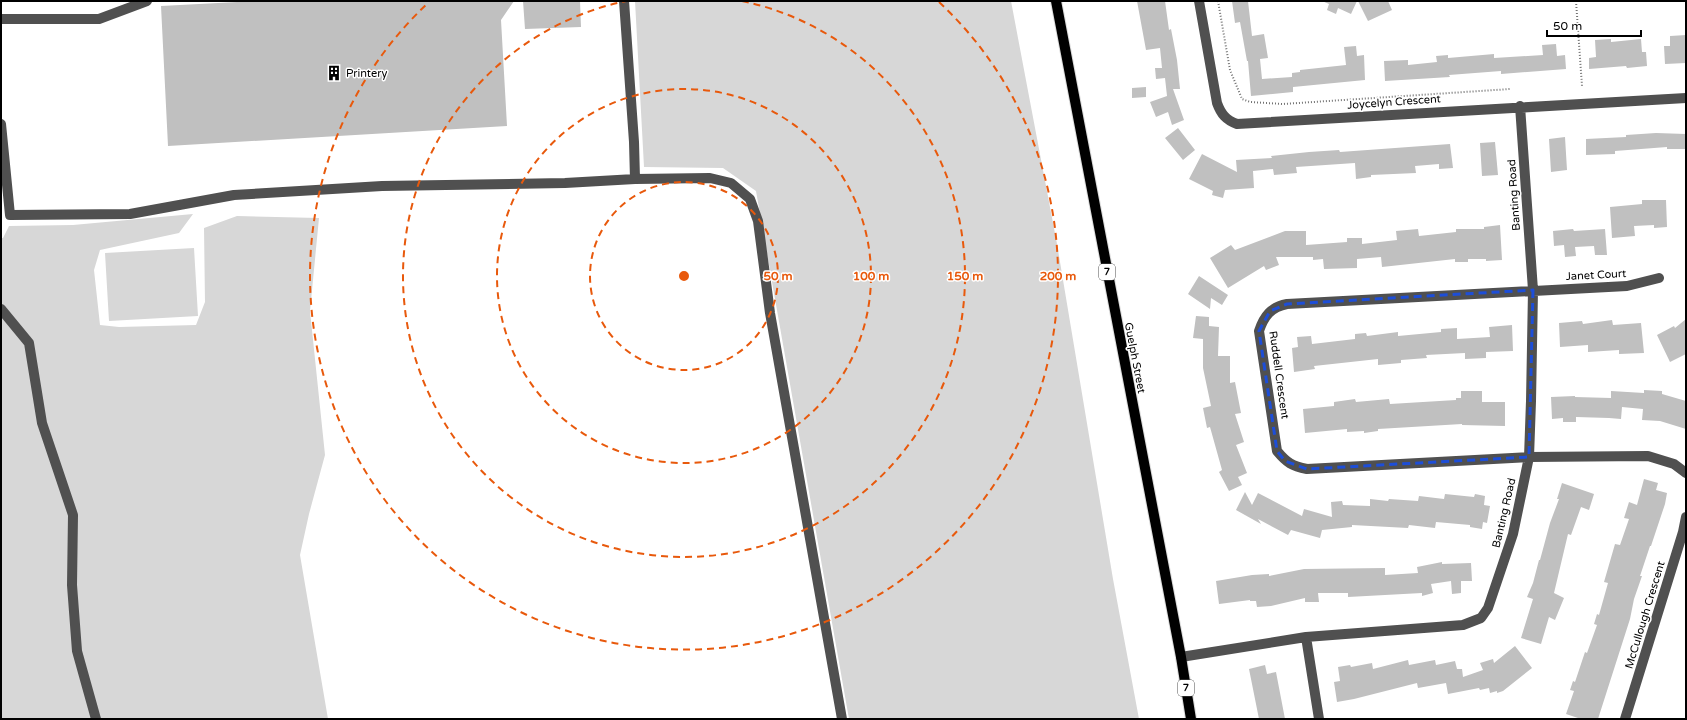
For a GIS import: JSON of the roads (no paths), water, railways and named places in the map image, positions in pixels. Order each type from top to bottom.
[{"type":"main road","name":"Guelph Street","points":[[1056,1],[1181,657],[1191,719]]},
{"type":"street","points":[[1,19],[99,19],[147,1]]},
{"type":"street","points":[[624,1],[634,142],[635,179]]},
{"type":"street","name":"Joycelyn Crescent","points":[[1199,1],[1217,103],[1224,117],[1237,124],[1520,106],[1686,98]]},
{"type":"street","name":"Banting Road","points":[[1181,657],[1306,637],[1463,625],[1481,618],[1488,608],[1513,534],[1529,457],[1533,290],[1520,106]]},
{"type":"street","points":[[1,124],[6,215],[130,214],[241,194],[382,186],[710,178],[731,183],[750,199],[758,221],[770,314],[842,719]]},
{"type":"street","name":"Janet Court","points":[[1533,290],[1627,286],[1659,278]]},
{"type":"street","name":"Ruddell Crescent","points":[[1529,457],[1307,469],[1295,467],[1285,461],[1277,451],[1259,331],[1263,319],[1270,311],[1278,306],[1287,304],[1533,290]]},
{"type":"street","points":[[1,309],[30,344],[42,423],[73,515],[72,585],[77,651],[96,719]]},
{"type":"street","points":[[1529,457],[1648,456],[1674,464],[1686,472]]},
{"type":"street","name":"McCullough Crescent","points":[[1625,719],[1683,532],[1686,517]]},
{"type":"street","points":[[1306,637],[1319,719]]},
{"type":"place","name":"Printery","points":[[334,73]]}]
